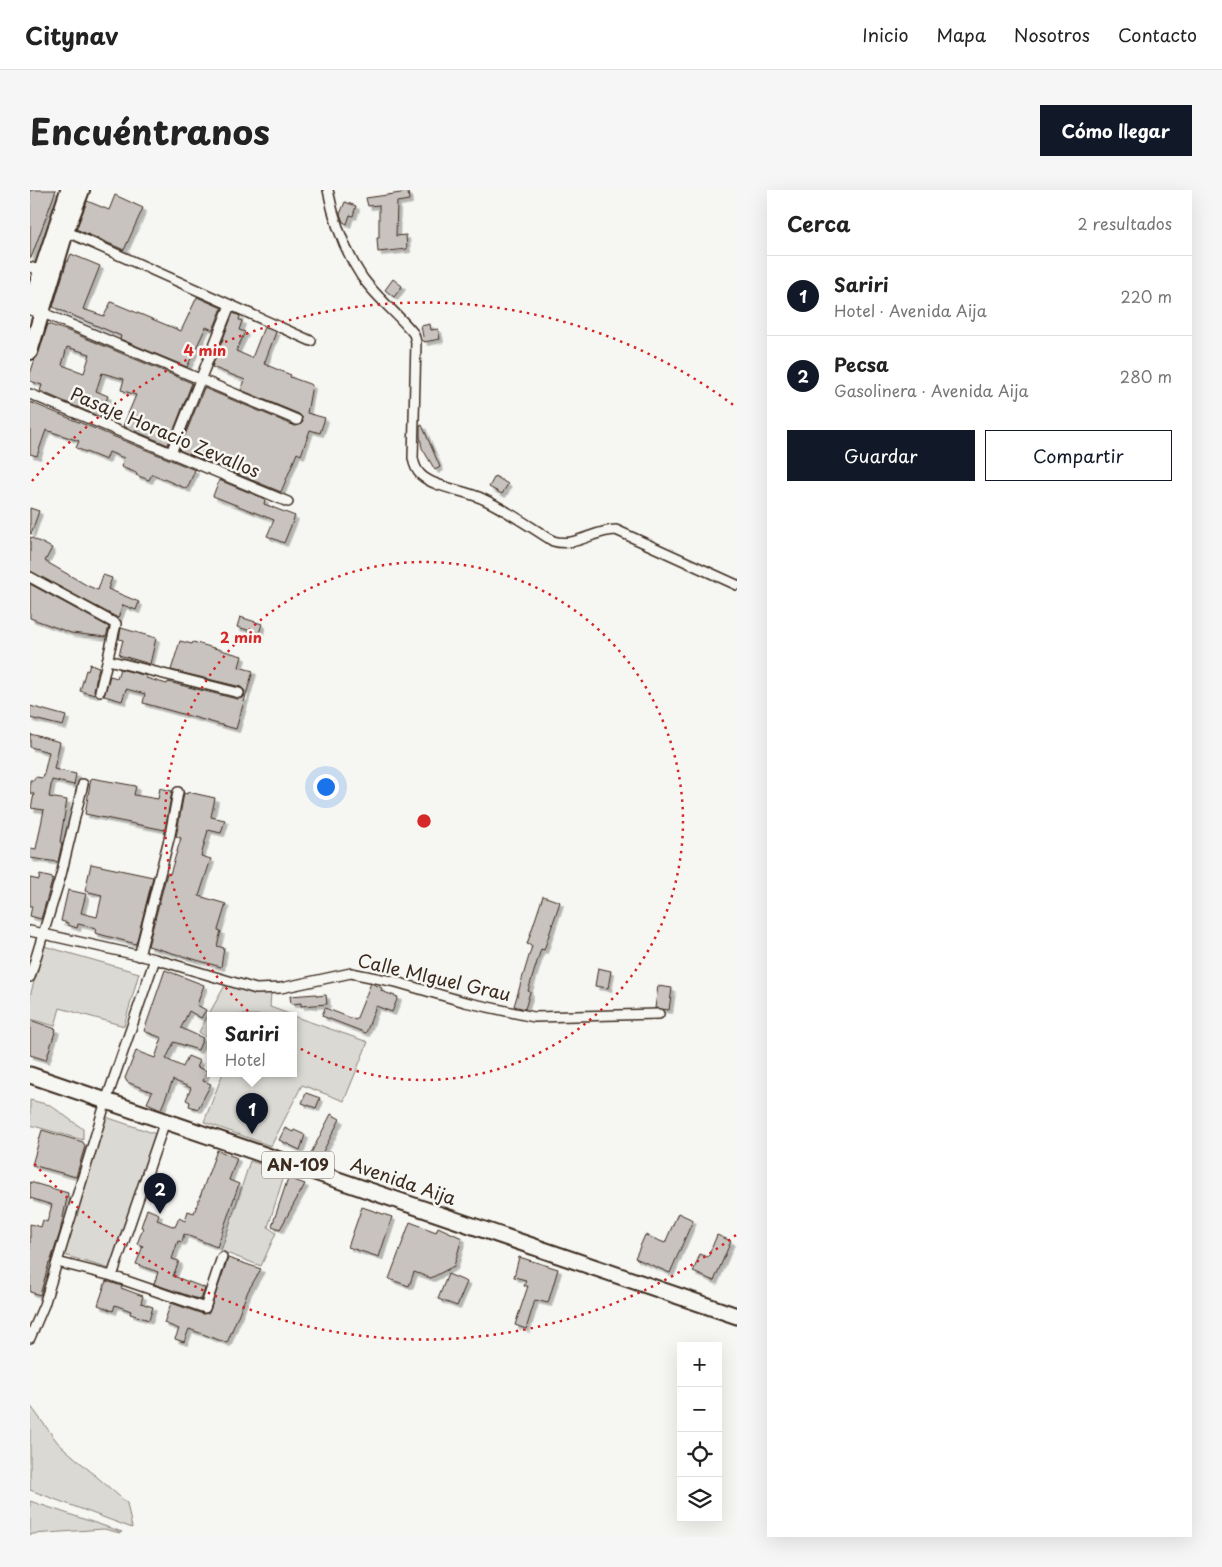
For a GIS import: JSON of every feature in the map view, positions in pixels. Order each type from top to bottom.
[{"type":"main road","points":[[30,352],[36,311],[61,230],[68,190]]},
{"type":"main road","points":[[30,305],[36,269],[61,230],[82,190]]},
{"type":"main road","name":"Avenida Aija","points":[[30,1075],[737,1316]]},
{"type":"street","points":[[328,190],[333,214],[344,246],[362,277],[414,334],[416,342],[413,458],[415,467],[422,475],[432,482],[484,499],[553,541],[563,544],[577,542],[605,530],[616,530],[737,586]]},
{"type":"street","points":[[61,230],[311,341]]},
{"type":"street","points":[[171,453],[187,417],[199,379],[230,305]]},
{"type":"street","points":[[36,311],[297,420]]},
{"type":"street","name":"Pasaje Horacio Zevallos","points":[[30,394],[288,502]]},
{"type":"street","points":[[30,578],[116,624],[100,690]]},
{"type":"street","points":[[108,660],[239,693]]},
{"type":"street","points":[[30,977],[61,875],[83,784]]},
{"type":"street","points":[[139,956],[170,836],[178,792]]},
{"type":"street","name":"Calle MIguel Grau","points":[[30,931],[155,959],[256,989],[281,988],[351,973],[396,982],[464,1002],[534,1017],[659,1014]]},
{"type":"street","points":[[30,1338],[44,1305],[106,1101],[155,959]]},
{"type":"street","points":[[112,1276],[165,1121]]},
{"type":"street","points":[[57,1262],[112,1276],[205,1308],[222,1257]]},
{"type":"shaded area","points":[[44,946],[139,973],[124,1026],[60,1008],[55,1026],[30,1019],[30,996]]},
{"type":"shaded area","points":[[239,986],[271,992],[270,1007],[284,1012],[210,1012],[224,987]]},
{"type":"shaded area","points":[[297,1017],[368,1042],[344,1101],[302,1085],[271,1146],[204,1122],[221,1077],[297,1077]]},
{"type":"shaded area","points":[[207,1018],[207,1038],[199,1032]]},
{"type":"shaded area","points":[[30,1100],[50,1105],[83,1129],[83,1140],[30,1125]]},
{"type":"shaded area","points":[[106,1117],[156,1134],[110,1269],[64,1255]]},
{"type":"shaded area","points":[[250,1161],[285,1172],[268,1227],[276,1233],[261,1266],[221,1251]]},
{"type":"shaded area","points":[[30,1405],[58,1443],[127,1503],[132,1528],[30,1490]]},
{"type":"shaded area","points":[[30,1501],[122,1532],[104,1529],[30,1535]]},
{"type":"building","points":[[30,190],[56,190],[31,258],[30,258]]},
{"type":"building","points":[[408,192],[409,200],[397,202],[396,236],[406,235],[407,249],[378,252],[379,205],[368,206],[366,198]]},
{"type":"building","points":[[115,195],[143,208],[124,250],[76,229],[87,201],[109,210]]},
{"type":"building","points":[[345,202],[356,206],[353,216],[350,215],[347,224],[343,222],[340,214]]},
{"type":"building","points":[[71,254],[100,266],[83,309],[104,316],[111,302],[181,331],[197,297],[222,308],[213,330],[206,327],[187,367],[120,339],[121,336],[53,307],[67,261]]},
{"type":"building","points":[[393,279],[402,286],[394,297],[385,290]]},
{"type":"building","points":[[233,313],[240,316],[239,320],[242,321],[239,330],[245,332],[236,351],[252,358],[264,327],[276,332],[264,364],[312,385],[307,413],[325,418],[320,433],[310,430],[301,455],[297,453],[281,492],[179,450],[204,388],[295,426],[303,422],[299,414],[241,390],[245,380],[212,367]]},
{"type":"building","points":[[48,324],[192,383],[168,445],[123,426],[136,395],[121,390],[124,379],[102,373],[96,391],[108,396],[100,417],[40,391],[42,385],[30,381],[30,374]],"holes":[[[67,347],[90,354],[84,373],[62,365]]]},
{"type":"building","points":[[430,324],[431,330],[438,329],[440,339],[424,342],[421,326]]},
{"type":"building","points":[[30,402],[195,470],[187,489],[152,474],[149,480],[136,475],[137,473],[121,467],[124,458],[109,452],[106,460],[76,448],[79,441],[46,430],[37,456],[30,454]]},
{"type":"building","points":[[422,425],[440,467],[435,470],[422,448],[420,426]]},
{"type":"building","points":[[495,476],[508,484],[502,494],[489,487]]},
{"type":"building","points":[[219,480],[265,499],[264,504],[295,516],[284,543],[267,536],[274,520],[213,496]]},
{"type":"building","points":[[30,508],[39,511],[31,534],[30,534]]},
{"type":"building","points":[[30,537],[52,548],[45,561],[88,586],[98,590],[103,575],[112,578],[108,589],[139,602],[136,610],[123,605],[118,618],[30,571]]},
{"type":"building","points":[[30,584],[109,627],[106,637],[71,633],[30,618]]},
{"type":"building","points":[[240,617],[262,624],[259,633],[237,627]]},
{"type":"building","points":[[121,628],[156,638],[150,664],[119,655],[123,640],[119,639]]},
{"type":"building","points":[[180,641],[192,644],[193,642],[242,656],[239,667],[253,671],[236,729],[143,703],[145,694],[126,689],[122,701],[104,696],[110,676],[117,678],[120,669],[147,676],[146,678],[167,684],[168,682],[237,699],[244,697],[245,691],[241,687],[171,670]]},
{"type":"building","points":[[90,664],[99,667],[94,690],[95,695],[80,691],[86,670],[88,671]]},
{"type":"building","points":[[30,706],[66,716],[63,726],[30,718]]},
{"type":"building","points":[[30,734],[60,742],[54,769],[76,774],[74,785],[52,780],[49,797],[67,800],[58,862],[30,858],[30,848],[36,849],[44,810],[31,808],[34,794],[30,793],[30,780],[34,780],[35,777],[43,778],[49,752],[30,747]]},
{"type":"building","points":[[91,778],[136,786],[134,795],[158,799],[160,788],[172,791],[165,830],[85,814]]},
{"type":"building","points":[[188,792],[215,798],[211,817],[225,820],[221,833],[208,830],[201,856],[211,859],[199,896],[226,904],[218,930],[221,931],[217,946],[224,948],[221,967],[148,946],[167,873],[170,874],[181,838],[176,836],[184,793],[187,794]]},
{"type":"building","points":[[91,864],[153,877],[136,944],[95,933],[96,928],[78,924],[77,928],[61,921],[68,890],[86,894],[81,913],[97,917],[102,895],[85,891]]},
{"type":"building","points":[[40,875],[53,878],[41,919],[30,916],[32,906],[30,906],[30,878],[39,880]]},
{"type":"building","points":[[543,896],[560,902],[544,950],[541,949],[528,991],[530,992],[525,1009],[514,1006],[532,946],[527,944]]},
{"type":"building","points":[[598,968],[611,971],[608,988],[595,986]]},
{"type":"building","points":[[165,970],[204,985],[197,1005],[206,1010],[201,1018],[189,1011],[181,1028],[203,1038],[198,1050],[174,1042],[166,1059],[183,1067],[188,1056],[200,1061],[197,1067],[207,1071],[203,1081],[211,1084],[198,1109],[189,1106],[190,1102],[186,1100],[191,1088],[173,1080],[161,1109],[147,1103],[152,1092],[127,1082],[125,1078],[136,1051],[155,1058],[162,1038],[144,1031]]},
{"type":"building","points":[[371,983],[382,988],[381,991],[398,997],[392,1012],[376,1006],[366,1033],[322,1016],[325,1008],[356,1020]]},
{"type":"building","points":[[658,986],[672,988],[669,1010],[655,1008]]},
{"type":"building","points":[[316,994],[317,996],[326,995],[327,1004],[301,1006],[301,1003],[291,1004],[290,996]]},
{"type":"building","points":[[30,1020],[56,1029],[46,1060],[30,1055]]},
{"type":"building","points":[[306,1093],[320,1098],[316,1108],[302,1103]]},
{"type":"building","points":[[331,1114],[340,1119],[317,1163],[308,1159]]},
{"type":"building","points":[[285,1128],[305,1135],[300,1150],[279,1140]]},
{"type":"building","points":[[42,1130],[83,1142],[85,1146],[76,1177],[32,1165]]},
{"type":"building","points":[[217,1150],[237,1158],[229,1180],[239,1184],[217,1247],[184,1234],[182,1242],[178,1241],[172,1259],[179,1261],[173,1276],[205,1288],[201,1300],[154,1284],[158,1272],[136,1264],[143,1246],[137,1244],[147,1209],[159,1214],[157,1220],[175,1227],[179,1218],[185,1221],[188,1211],[194,1213]]},
{"type":"building","points":[[288,1178],[305,1184],[280,1229],[272,1226]]},
{"type":"building","points":[[30,1182],[68,1193],[60,1232],[40,1295],[30,1292],[30,1224],[41,1227],[43,1220],[47,1222],[52,1205],[30,1198]]},
{"type":"building","points":[[362,1207],[392,1217],[379,1257],[348,1247]]},
{"type":"building","points":[[678,1213],[693,1220],[670,1273],[635,1258],[645,1235],[665,1243]]},
{"type":"building","points":[[410,1222],[436,1232],[438,1227],[462,1238],[454,1266],[431,1278],[414,1272],[409,1286],[389,1279]]},
{"type":"building","points":[[717,1235],[731,1241],[714,1281],[693,1272],[700,1254],[708,1257]]},
{"type":"building","points":[[519,1257],[558,1269],[548,1303],[535,1300],[526,1329],[515,1325],[528,1286],[524,1286],[526,1280],[514,1277]]},
{"type":"building","points":[[228,1258],[261,1269],[248,1291],[227,1343],[189,1329],[184,1342],[175,1339],[179,1329],[164,1323],[171,1303],[203,1314],[209,1313]]},
{"type":"building","points":[[448,1274],[467,1282],[457,1306],[438,1299]]},
{"type":"building","points":[[106,1281],[143,1296],[141,1303],[153,1307],[149,1320],[130,1314],[131,1311],[115,1305],[113,1311],[98,1305]]},
{"type":"place","name":"Sariri","points":[[252,1134]]},
{"type":"place","name":"Pecsa","points":[[160,1214]]}]
